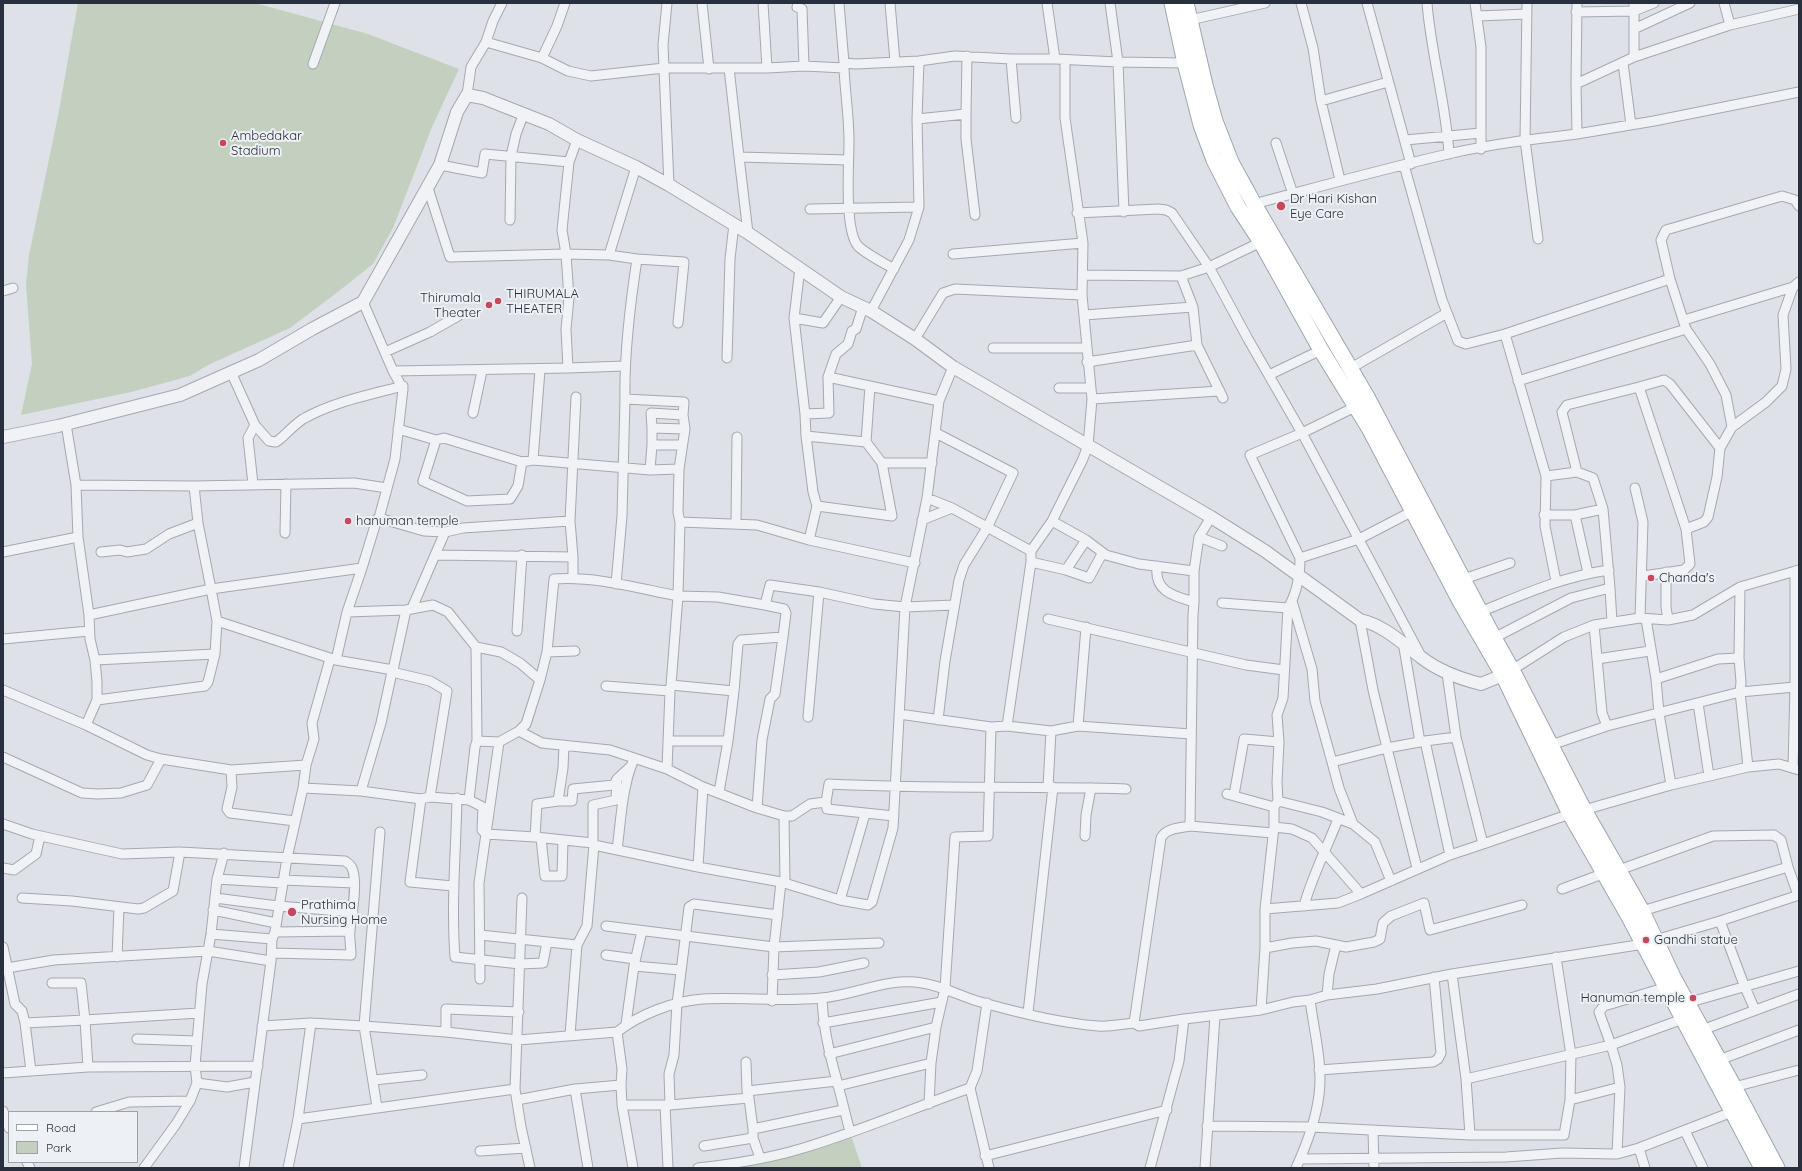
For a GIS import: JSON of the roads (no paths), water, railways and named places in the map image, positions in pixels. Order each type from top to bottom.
[{"type":"main road","points":[[1172,3],[1185,63],[1201,125],[1214,160],[1238,207],[1261,242],[1321,350],[1357,406],[1414,511],[1461,603],[1508,673],[1551,745],[1577,812],[1619,870],[1642,911],[1649,942],[1667,986],[1683,1019],[1734,1087],[1777,1168]]},
{"type":"main road","points":[[1186,3],[1198,60],[1215,121],[1231,162],[1334,343],[1351,368],[1464,579],[1494,638],[1508,673],[1577,812],[1604,873],[1649,942],[1702,1030],[1732,1112],[1762,1168]]},
{"type":"street","points":[[313,64],[335,3]]},
{"type":"street","points":[[5,438],[180,395],[259,360],[312,329],[364,302],[440,165],[458,112],[467,95],[471,67],[486,42],[493,20],[502,3]]},
{"type":"street","points":[[542,58],[557,26],[565,3]]},
{"type":"street","points":[[667,3],[664,68],[669,185]]},
{"type":"street","points":[[702,3],[709,69]]},
{"type":"street","points":[[763,3],[767,68]]},
{"type":"street","points":[[798,3],[797,7],[802,9],[804,66]]},
{"type":"street","points":[[840,3],[849,140],[848,160],[851,226],[854,238],[859,246],[894,269]]},
{"type":"street","points":[[890,3],[895,62]]},
{"type":"street","points":[[1047,3],[1055,59]]},
{"type":"street","points":[[1110,3],[1118,62],[1124,212]]},
{"type":"street","points":[[1190,20],[1265,3]]},
{"type":"street","points":[[1301,3],[1313,48],[1321,100],[1340,180]]},
{"type":"street","points":[[1366,3],[1405,140],[1408,164],[1444,307],[1458,341],[1466,344],[1505,334],[1670,279]]},
{"type":"street","points":[[1427,3],[1428,23],[1448,135],[1449,154]]},
{"type":"street","points":[[1475,3],[1478,16],[1481,47],[1481,148]]},
{"type":"street","points":[[1527,3],[1525,140],[1538,239]]},
{"type":"street","points":[[1577,134],[1576,8],[1634,7],[1654,3]]},
{"type":"street","points":[[1634,29],[1690,3]]},
{"type":"street","points":[[1724,3],[1730,25]]},
{"type":"street","points":[[1634,7],[1634,57]]},
{"type":"street","points":[[1576,84],[1634,57],[1730,25],[1799,9]]},
{"type":"street","points":[[1478,16],[1526,14]]},
{"type":"street","points":[[486,42],[542,58],[568,71],[591,76],[664,68],[709,69],[844,65],[919,61],[955,56],[1011,59],[1185,63]]},
{"type":"street","points":[[967,56],[966,139],[976,215]]},
{"type":"street","points":[[1011,59],[1016,118]]},
{"type":"street","points":[[1007,726],[1031,562],[1031,551],[1052,520],[1088,446],[1092,399],[1087,362],[1082,295],[1083,244],[1077,213],[1065,118],[1065,60]]},
{"type":"street","points":[[805,414],[829,413],[828,377],[836,354],[848,344],[852,332],[894,269],[909,240],[919,207],[917,119],[919,61]]},
{"type":"street","points":[[1623,63],[1631,125]]},
{"type":"street","points":[[729,68],[748,233]]},
{"type":"street","points":[[1321,100],[1388,82]]},
{"type":"street","points":[[1254,204],[1340,180],[1449,154],[1525,140],[1577,134],[1631,125],[1799,93]]},
{"type":"street","points":[[467,95],[484,98],[549,124],[577,140],[636,167],[669,185],[748,233],[841,297],[867,309],[915,339],[953,367],[1211,517],[1265,551],[1360,620],[1369,622],[1403,642],[1423,659],[1447,673],[1481,684],[1508,673],[1564,637],[1594,625],[1643,619],[1668,620],[1693,615],[1740,588],[1797,571],[1795,687],[1797,724],[1796,769],[1779,764],[1748,767],[1671,785],[1577,812],[1450,855],[1338,903],[1265,909]]},
{"type":"street","points":[[510,220],[511,156],[516,134],[524,113]]},
{"type":"street","points":[[917,119],[966,114]]},
{"type":"street","points":[[1405,140],[1481,133]]},
{"type":"street","points":[[568,368],[566,329],[569,298],[566,254],[562,230],[569,162],[577,140]]},
{"type":"street","points":[[1276,143],[1292,194]]},
{"type":"street","points":[[440,165],[482,173],[485,154],[569,162]]},
{"type":"street","points":[[739,157],[848,160]]},
{"type":"street","points":[[609,256],[636,167]]},
{"type":"street","points":[[428,185],[450,257],[566,254],[684,262],[678,323]]},
{"type":"street","points":[[1732,427],[1726,395],[1710,364],[1685,324],[1670,279],[1661,240],[1666,230],[1782,196],[1795,200],[1799,206]]},
{"type":"street","points":[[810,209],[919,207]]},
{"type":"street","points":[[1077,213],[1124,212],[1158,209],[1166,210],[1172,213],[1209,267],[1302,433],[1423,659]]},
{"type":"street","points":[[727,358],[730,260],[734,224]]},
{"type":"street","points":[[1082,275],[1181,276],[1209,267],[1261,242]]},
{"type":"street","points":[[953,254],[1083,244]]},
{"type":"street","points":[[616,584],[622,516],[625,366],[630,301],[637,259]]},
{"type":"street","points":[[800,268],[794,318],[813,492],[818,506],[809,540]]},
{"type":"street","points":[[1092,399],[1222,395],[1197,345],[1193,307],[1181,276]]},
{"type":"street","points":[[1518,382],[1796,285]]},
{"type":"street","points":[[1686,529],[1704,522],[1708,517],[1717,477],[1720,448],[1732,427],[1766,402],[1782,386],[1786,369],[1783,315],[1796,285]]},
{"type":"street","points":[[3,291],[13,288]]},
{"type":"street","points":[[915,339],[943,293],[955,289],[1082,295]]},
{"type":"street","points":[[794,318],[823,323],[841,297]]},
{"type":"street","points":[[336,660],[347,612],[377,519],[379,518],[395,459],[398,428],[402,410],[403,386],[393,371],[364,302]]},
{"type":"street","points":[[1084,315],[1193,307]]},
{"type":"street","points":[[1351,368],[1444,307]]},
{"type":"street","points":[[385,352],[430,332],[458,316]]},
{"type":"street","points":[[1505,334],[1546,476],[1544,515],[1556,581]]},
{"type":"street","points":[[1087,362],[1197,345]]},
{"type":"street","points":[[993,348],[1086,348]]},
{"type":"street","points":[[1269,375],[1321,350]]},
{"type":"street","points":[[393,371],[540,370],[625,366]]},
{"type":"street","points":[[303,788],[469,800],[482,808],[482,830],[486,834],[594,844],[698,867],[783,882],[840,900],[868,905],[872,902],[893,828],[905,607],[927,498],[939,401],[953,367]]},
{"type":"street","points":[[533,460],[540,370]]},
{"type":"street","points":[[474,413],[482,371]]},
{"type":"street","points":[[231,372],[255,425],[269,441],[276,442],[301,420],[316,413],[341,403],[403,386]]},
{"type":"street","points":[[828,377],[939,401]]},
{"type":"street","points":[[1577,472],[1562,412],[1567,405],[1664,380],[1670,384],[1720,448]]},
{"type":"street","points":[[818,506],[892,516],[882,463],[866,442],[870,386]]},
{"type":"street","points":[[1639,387],[1686,529],[1690,564],[1689,567],[1684,570],[1643,576]]},
{"type":"street","points":[[1058,388],[1090,388]]},
{"type":"street","points":[[573,578],[570,521],[576,397]]},
{"type":"street","points":[[625,399],[684,402],[683,415],[685,429],[681,445],[679,469],[678,512],[680,522],[678,596],[670,688],[667,769]]},
{"type":"street","points":[[1261,1010],[1265,948],[1265,909],[1276,804],[1279,742],[1277,715],[1283,698],[1290,605],[1300,577],[1300,558],[1250,455],[1302,433],[1357,406]]},
{"type":"street","points":[[650,470],[652,445],[651,413],[683,415]]},
{"type":"street","points":[[66,424],[76,485],[78,537],[89,615],[89,631],[95,660],[97,700],[86,725]]},
{"type":"street","points":[[253,484],[248,438],[255,425]]},
{"type":"street","points":[[398,428],[436,440],[444,438],[522,462],[533,460],[650,470],[679,469]]},
{"type":"street","points":[[652,428],[685,429]]},
{"type":"street","points":[[936,433],[1013,473],[986,528],[964,565],[959,580],[954,605],[938,720]]},
{"type":"street","points":[[806,436],[866,442]]},
{"type":"street","points":[[736,523],[737,437]]},
{"type":"street","points":[[436,440],[423,481],[467,501],[510,499],[518,486],[522,462]]},
{"type":"street","points":[[652,445],[681,445]]},
{"type":"street","points":[[882,463],[932,463]]},
{"type":"street","points":[[1546,476],[1577,472],[1593,478],[1603,509],[1612,622]]},
{"type":"street","points":[[76,485],[194,486],[354,483],[387,488]]},
{"type":"street","points":[[285,533],[286,484]]},
{"type":"street","points":[[97,700],[205,686],[208,682],[215,654],[217,621],[198,523],[194,486]]},
{"type":"street","points":[[1635,488],[1643,522],[1643,619],[1656,679],[1659,713],[1671,785]]},
{"type":"street","points":[[927,498],[952,508],[986,528],[1031,551]]},
{"type":"street","points":[[922,520],[952,508]]},
{"type":"street","points":[[1544,515],[1575,515],[1603,509]]},
{"type":"street","points":[[1300,558],[1359,539],[1414,511]]},
{"type":"street","points":[[1575,515],[1588,573]]},
{"type":"street","points":[[1190,826],[1194,571],[1199,537],[1211,517]]},
{"type":"street","points":[[379,518],[424,531],[445,532],[463,528],[570,521]]},
{"type":"street","points":[[1052,520],[1086,540],[1102,554],[1139,564],[1194,571]]},
{"type":"street","points":[[680,522],[757,525],[809,540],[915,563]]},
{"type":"street","points":[[101,552],[120,550],[127,552],[146,549],[169,534],[198,523]]},
{"type":"street","points":[[361,791],[409,609],[436,555],[445,532]]},
{"type":"street","points":[[3,552],[78,537]]},
{"type":"street","points":[[1199,537],[1222,546]]},
{"type":"street","points":[[1066,570],[1086,540]]},
{"type":"street","points":[[1031,562],[1066,570],[1089,578],[1102,554]]},
{"type":"street","points":[[436,555],[522,555],[573,557]]},
{"type":"street","points":[[517,632],[522,555]]},
{"type":"street","points":[[1464,579],[1510,563]]},
{"type":"street","points":[[1157,566],[1156,574],[1161,587],[1176,596],[1194,602]]},
{"type":"street","points":[[89,615],[211,588],[362,568]]},
{"type":"street","points":[[1480,612],[1556,581],[1588,573],[1609,570]]},
{"type":"street","points":[[1666,572],[1666,608],[1668,620]]},
{"type":"street","points":[[477,741],[499,742],[526,724],[547,652],[554,579],[573,578],[616,584],[678,596],[718,598],[784,609],[786,613],[775,694],[770,699],[762,740],[757,808]]},
{"type":"street","points":[[765,605],[770,585],[819,592],[874,604],[905,607],[954,605]]},
{"type":"street","points":[[1494,638],[1571,598],[1610,588]]},
{"type":"street","points":[[1740,588],[1740,692],[1748,767]]},
{"type":"street","points":[[808,717],[819,592]]},
{"type":"street","points":[[1222,602],[1290,605]]},
{"type":"street","points":[[347,612],[409,609],[433,605],[441,607],[448,612],[476,647],[477,741],[469,800]]},
{"type":"street","points":[[1290,605],[1312,669],[1315,701],[1339,788],[1352,824]]},
{"type":"street","points":[[1048,619],[1246,665],[1284,670]]},
{"type":"street","points":[[1360,620],[1373,690],[1418,868]]},
{"type":"street","points":[[217,621],[336,660]]},
{"type":"street","points":[[1594,625],[1602,713],[1607,726]]},
{"type":"street","points":[[1078,726],[1086,627]]},
{"type":"street","points":[[3,639],[89,631]]},
{"type":"street","points":[[719,792],[728,740],[738,644],[741,640],[783,637]]},
{"type":"street","points":[[1403,642],[1423,742],[1450,855]]},
{"type":"street","points":[[476,647],[501,652],[520,663],[540,680]]},
{"type":"street","points":[[547,652],[575,651]]},
{"type":"street","points":[[1597,659],[1650,651]]},
{"type":"street","points":[[95,660],[215,654]]},
{"type":"street","points":[[1656,679],[1718,659],[1739,658]]},
{"type":"street","points":[[244,1168],[282,881],[303,788],[306,765],[314,739],[312,723],[330,659],[392,671],[430,681],[446,691],[410,882],[453,886]]},
{"type":"street","points":[[1447,673],[1456,737],[1483,844]]},
{"type":"street","points":[[606,686],[734,691]]},
{"type":"street","points":[[1551,745],[1607,726],[1740,692],[1795,687]]},
{"type":"street","points":[[3,690],[86,725],[147,755],[161,759],[232,770],[306,765]]},
{"type":"street","points":[[1698,703],[1709,776]]},
{"type":"street","points":[[899,714],[991,727],[1007,726],[1051,731],[1078,726],[1191,734]]},
{"type":"street","points":[[929,1104],[931,1063],[936,1027],[945,988],[955,837],[988,836],[991,727]]},
{"type":"street","points":[[519,730],[542,743],[610,750],[632,763],[667,769],[704,787],[757,808],[784,816],[792,816],[810,804],[826,802]]},
{"type":"street","points":[[1028,1013],[1050,787],[1051,731]]},
{"type":"street","points":[[1332,762],[1387,748],[1456,737]]},
{"type":"street","points":[[1279,742],[1244,739],[1231,795],[1322,812],[1352,824],[1375,842],[1391,881]]},
{"type":"street","points":[[668,741],[728,740]]},
{"type":"street","points":[[480,979],[480,883],[499,742]]},
{"type":"street","points":[[558,801],[563,768],[564,745]]},
{"type":"street","points":[[3,757],[82,793],[98,794],[121,793],[147,785],[161,759]]},
{"type":"street","points":[[563,840],[562,876],[545,876],[538,838],[537,804],[572,801],[573,789],[614,785],[617,779],[632,763]]},
{"type":"street","points":[[617,850],[624,795],[632,763]]},
{"type":"street","points":[[232,770],[232,787],[227,809],[230,813],[295,821]]},
{"type":"street","points":[[570,1035],[577,945],[587,926],[594,844],[592,805],[616,800],[617,779]]},
{"type":"street","points":[[894,816],[827,810],[826,802],[829,784],[896,787],[1050,787],[1126,789]]},
{"type":"street","points":[[698,867],[704,787]]},
{"type":"street","points":[[1085,836],[1086,815],[1091,788]]},
{"type":"street","points":[[457,798],[456,856],[453,886],[455,957],[520,964],[543,963],[547,942]]},
{"type":"street","points":[[840,900],[865,814]]},
{"type":"street","points":[[772,1001],[774,947],[783,882],[784,816]]},
{"type":"street","points":[[1304,906],[1310,883],[1326,851],[1338,819]]},
{"type":"street","points":[[3,824],[40,836],[122,854],[180,852],[224,853],[346,861],[352,867],[354,883],[353,912],[350,931],[351,955],[272,957],[208,951],[54,960],[7,968]]},
{"type":"street","points":[[1134,1023],[1161,838],[1168,830],[1190,826],[1274,830],[1292,829],[1306,834],[1326,851],[1361,894]]},
{"type":"street","points":[[377,1107],[374,1080],[364,1026],[380,832]]},
{"type":"street","points":[[262,1026],[311,1024],[364,1026],[446,1032],[518,1040],[617,1032],[626,1024],[664,1007],[703,999],[772,1001],[822,998],[894,983],[921,982],[945,988],[976,1001],[1052,1019],[1099,1026],[1134,1023],[1139,1026],[1261,1010],[1327,995],[1377,989],[1434,977],[1649,942],[1799,895],[1788,867],[1780,840],[1774,835],[1713,836],[1619,870]]},
{"type":"street","points":[[3,868],[14,870],[36,854],[40,836]]},
{"type":"street","points":[[22,898],[144,908],[172,891],[180,852]]},
{"type":"street","points":[[144,1168],[176,1124],[190,1101],[197,1083],[196,1066],[199,1013],[211,934],[212,910],[217,879],[224,853]]},
{"type":"street","points":[[1642,911],[1788,867]]},
{"type":"street","points":[[1562,889],[1604,873]]},
{"type":"street","points":[[217,879],[354,883]]},
{"type":"street","points":[[215,898],[278,906],[353,912]]},
{"type":"street","points":[[522,898],[516,1089],[530,1168]]},
{"type":"street","points":[[1265,948],[1292,943],[1316,941],[1346,947],[1374,942],[1380,939],[1383,923],[1391,916],[1424,903],[1430,930],[1522,905]]},
{"type":"street","points":[[668,1168],[669,1074],[674,1055],[680,970],[689,907],[694,904],[778,915]]},
{"type":"street","points":[[117,957],[120,907]]},
{"type":"street","points":[[212,910],[276,923]]},
{"type":"street","points":[[1720,921],[1744,985],[1756,1010]]},
{"type":"street","points":[[606,926],[684,937],[774,947],[879,943]]},
{"type":"street","points":[[211,934],[274,936],[350,931]]},
{"type":"street","points":[[626,1024],[634,962],[642,931]]},
{"type":"street","points":[[480,935],[577,945]]},
{"type":"street","points":[[1327,995],[1329,974],[1336,945]]},
{"type":"street","points":[[3,947],[7,968],[7,984],[15,1004],[22,1011],[25,1023],[31,1071]]},
{"type":"street","points":[[606,955],[634,962],[680,970]]},
{"type":"street","points":[[1556,957],[1571,1055],[1570,1100],[1562,1153]]},
{"type":"street","points":[[772,975],[819,972],[864,963]]},
{"type":"street","points":[[1687,1003],[1744,985],[1799,971]]},
{"type":"street","points":[[1452,974],[1466,1079],[1470,1135]]},
{"type":"street","points":[[1320,1070],[1433,1062],[1438,1059],[1441,1053],[1434,977]]},
{"type":"street","points":[[52,983],[81,983],[88,1067]]},
{"type":"street","points":[[1617,1154],[1620,1087],[1617,1065],[1599,1012],[1600,1008],[1667,986]]},
{"type":"street","points":[[1702,1030],[1799,994]]},
{"type":"street","points":[[822,998],[823,1022],[829,1054],[850,1132]]},
{"type":"street","points":[[1310,1000],[1320,1070],[1319,1095],[1311,1127],[1298,1164],[1374,1164],[1562,1153],[1617,1154],[1685,1131],[1732,1112]]},
{"type":"street","points":[[823,1022],[942,1002]]},
{"type":"street","points":[[987,1003],[977,1071],[970,1088],[989,1168]]},
{"type":"street","points":[[446,1032],[446,1009],[519,1012]]},
{"type":"street","points":[[25,1023],[199,1013]]},
{"type":"street","points":[[1205,1168],[1215,1016]]},
{"type":"street","points":[[1150,1168],[1167,1110],[1179,1060],[1184,1019]]},
{"type":"street","points":[[1466,1079],[1611,1045],[1683,1019]]},
{"type":"street","points":[[288,1168],[298,1119],[311,1024]]},
{"type":"street","points":[[829,1054],[936,1027]]},
{"type":"street","points":[[1713,1058],[1799,1030]]},
{"type":"street","points":[[617,1032],[622,1069],[622,1106],[633,1168]]},
{"type":"street","points":[[136,1039],[197,1041]]},
{"type":"street","points":[[746,1062],[753,1133],[760,1158]]},
{"type":"street","points":[[622,1106],[668,1105],[837,1083],[931,1063]]},
{"type":"street","points":[[3,1073],[88,1067],[258,1066]]},
{"type":"street","points":[[1734,1087],[1799,1070]]},
{"type":"street","points":[[374,1080],[422,1075]]},
{"type":"street","points":[[197,1083],[227,1087],[255,1082]]},
{"type":"street","points":[[517,1100],[575,1089],[621,1085]]},
{"type":"street","points":[[1570,1100],[1620,1087]]},
{"type":"street","points":[[698,1168],[741,1163],[800,1150],[970,1088]]},
{"type":"street","points":[[298,1119],[516,1089]]},
{"type":"street","points":[[575,1089],[588,1168]]},
{"type":"street","points":[[99,1111],[129,1102],[190,1101]]},
{"type":"street","points":[[704,1146],[843,1110]]},
{"type":"street","points":[[985,1156],[1167,1110]]},
{"type":"street","points":[[3,1112],[8,1125]]},
{"type":"street","points":[[1207,1126],[1311,1127],[1470,1135],[1564,1135]]},
{"type":"street","points":[[1374,1130],[1374,1164]]},
{"type":"street","points":[[1685,1131],[1703,1168]]},
{"type":"street","points":[[480,1151],[526,1148]]},
{"type":"street","points":[[1638,1148],[1645,1168]]},
{"type":"place","name":"Ambedakar Stadium","points":[[223,143]]},
{"type":"place","name":"Dr Hari Kishan Eye Care","points":[[1281,206]]},
{"type":"place","name":"THIRUMALA THEATER","points":[[498,301]]},
{"type":"place","name":"Thirumala Theater","points":[[489,305]]},
{"type":"place","name":"hanuman temple","points":[[348,521]]},
{"type":"place","name":"Chanda's","points":[[1651,578]]},
{"type":"place","name":"Prathima Nursing Home","points":[[292,912]]},
{"type":"place","name":"Gandhi statue","points":[[1646,940]]},
{"type":"place","name":"Hanuman temple","points":[[1693,998]]}]
